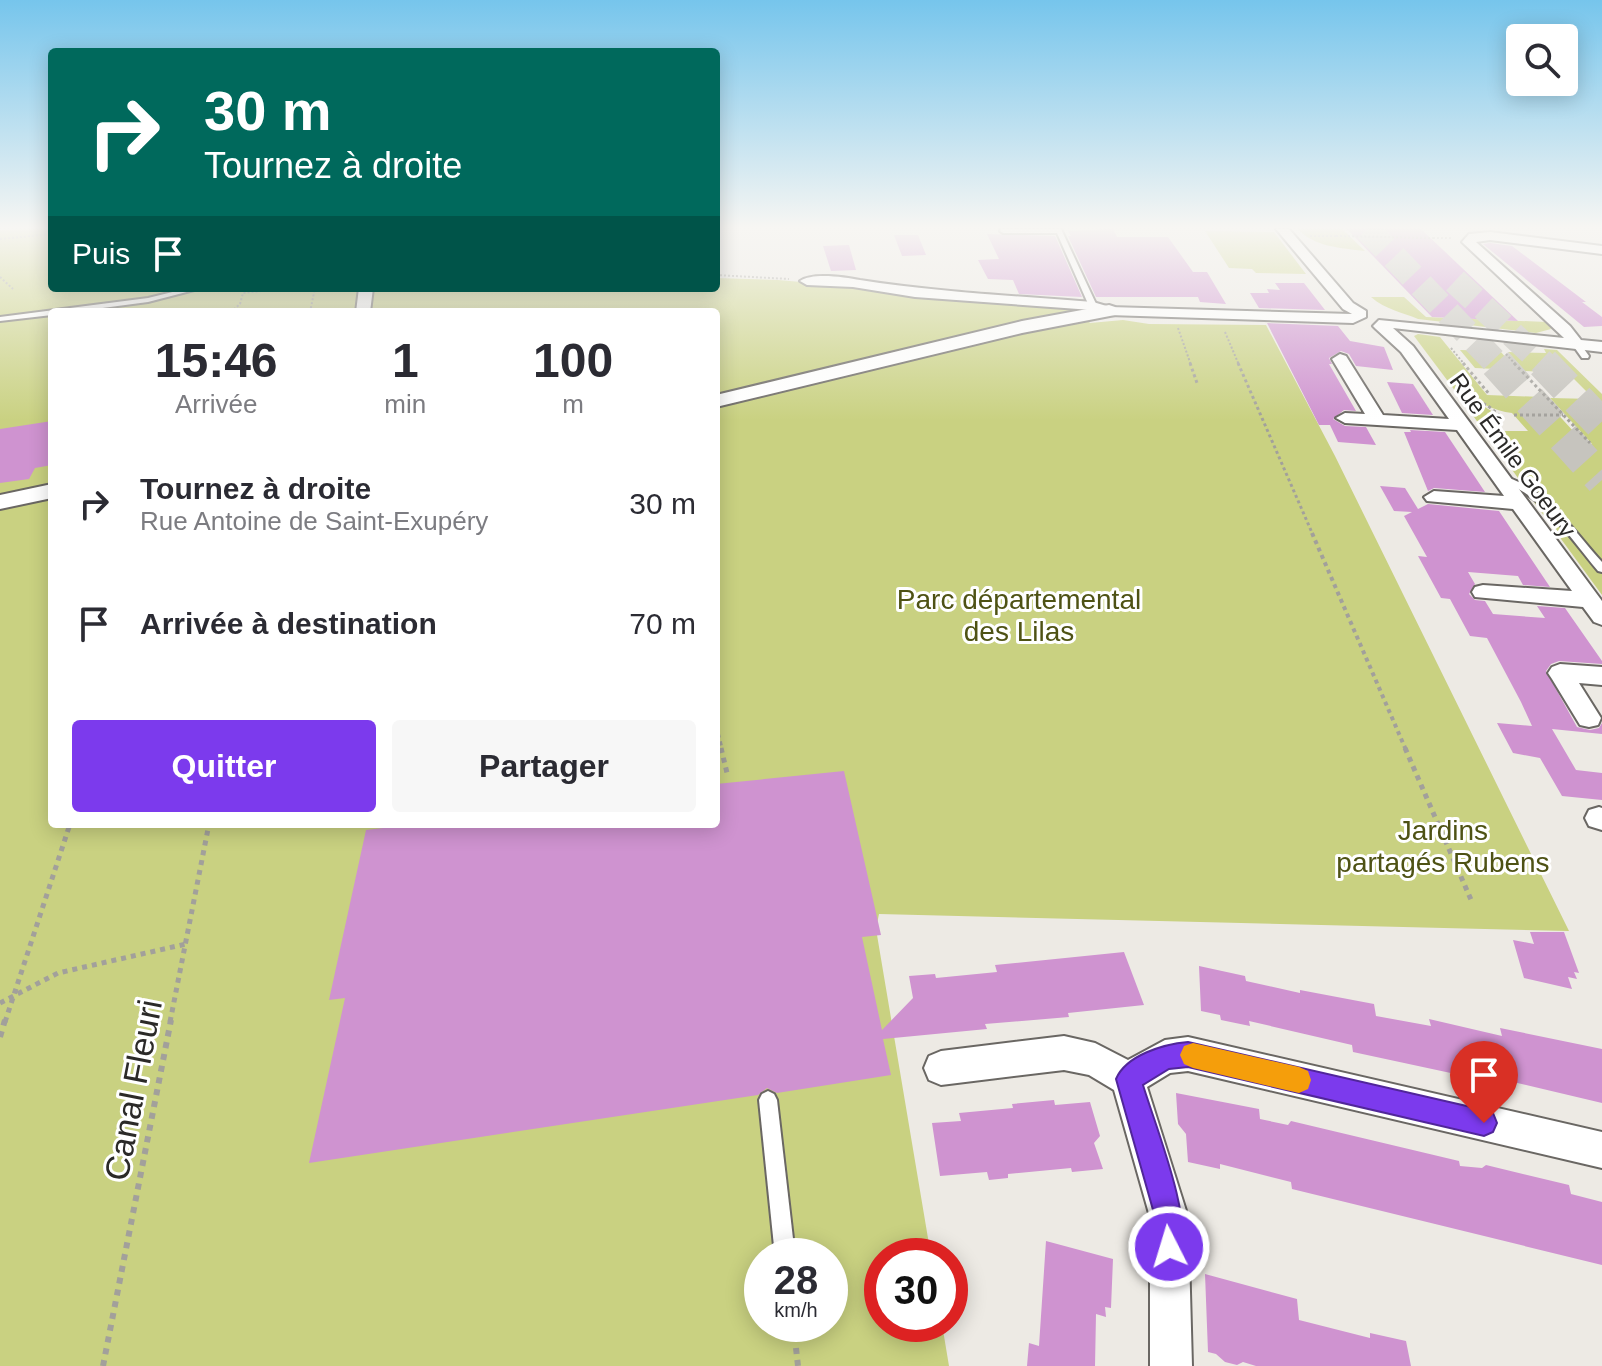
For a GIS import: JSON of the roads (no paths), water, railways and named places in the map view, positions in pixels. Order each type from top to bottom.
[{"type":"street","points":[[913,293],[1101,308],[1357,316]]},
{"type":"street","points":[[1337,293],[1367,326],[1382,325],[1580,350],[1602,347]]},
{"type":"street","points":[[1525,293],[1565,329],[1580,350]]},
{"type":"street","points":[[720,400],[1101,308]]},
{"type":"street","name":"Rue Émile Goeury","points":[[1382,325],[1407,349],[1596,609]]},
{"type":"street","points":[[1340,359],[1377,419]]},
{"type":"street","points":[[1345,418],[1461,425]]},
{"type":"street","points":[[0,502],[48,492]]},
{"type":"street","points":[[1434,497],[1517,503]]},
{"type":"street","points":[[1483,592],[1596,609]]},
{"type":"street","points":[[1589,718],[1560,673],[1602,676]]},
{"type":"street","points":[[941,1068],[1064,1053],[1095,1060],[1128,1079],[1169,1217],[1171,1366]]},
{"type":"street","points":[[1128,1079],[1165,1057],[1188,1054],[1602,1150]]},
{"type":"lane","points":[[86,308],[178,293]]},
{"type":"lane","points":[[1093,293],[1101,308]]},
{"type":"lane","points":[[0,319],[48,313]]},
{"type":"lane","points":[[1499,478],[1516,481],[1542,502],[1602,569]]},
{"type":"lane","points":[[768,1100],[783,1238]]},
{"type":"tunnel","points":[[1428,293],[1498,365]]},
{"type":"tunnel","points":[[1468,293],[1544,364]]},
{"type":"tunnel","points":[[1496,363],[1602,480]]},
{"type":"tunnel","points":[[1544,364],[1602,425]]},
{"type":"park label","name":"Parc départemental des Lilas","points":[[1019,615]]},
{"type":"park label","name":"Jardins partagés Rubens","points":[[1443,846]]}]
